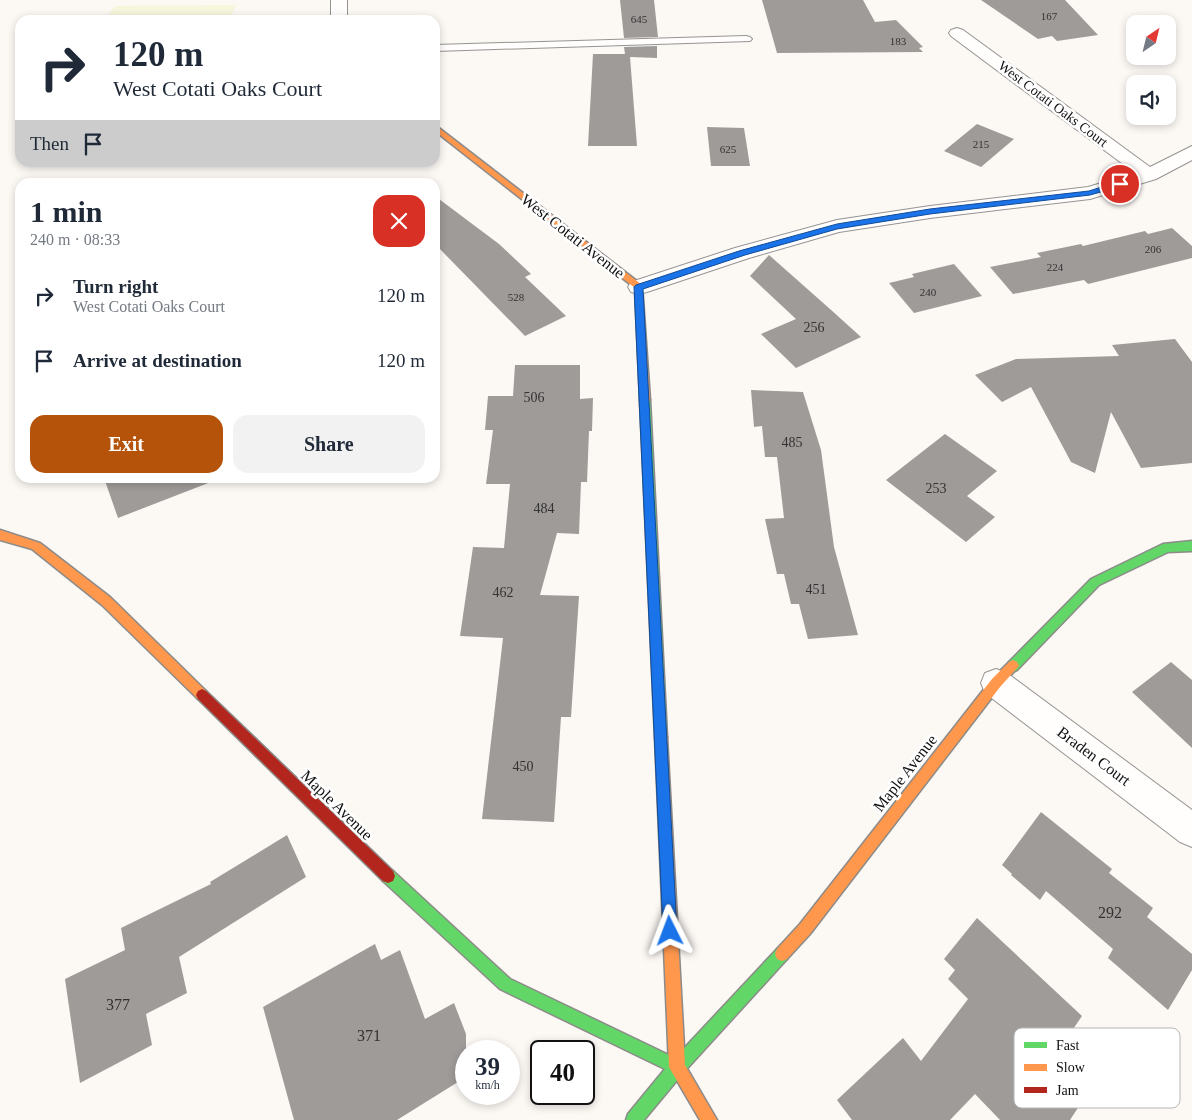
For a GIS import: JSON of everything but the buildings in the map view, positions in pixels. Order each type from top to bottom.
[{"type":"street","points":[[339,0],[339,15]]},
{"type":"street","name":"West Cotati Oaks Court","points":[[957,33],[1149,175]]},
{"type":"street","name":"West Cotati Avenue","points":[[440,131],[639,287],[677,1067],[708,1120]]},
{"type":"street","points":[[639,287],[742,253],[837,226],[930,212],[1090,193],[1149,175],[1192,152]]},
{"type":"street","name":"Maple Avenue","points":[[0,535],[36,546],[106,601],[344,835],[505,984],[677,1067]]},
{"type":"street","name":"Maple Avenue","points":[[634,1120],[677,1067],[805,929],[996,682],[1095,582],[1167,547],[1192,546]]},
{"type":"street","name":"Braden Court","points":[[996,682],[1192,830]]},
{"type":"lane","points":[[440,48],[746,39]]},
{"type":"green space","points":[[236,5],[231,15],[109,15],[115,6]]},
{"type":"traffic: fast","points":[[645,400],[661,737]]},
{"type":"traffic: fast","points":[[1013,666],[1095,582],[1167,547],[1192,546]]},
{"type":"traffic: fast","points":[[388,876],[505,984],[677,1067]]},
{"type":"traffic: fast","points":[[634,1120],[677,1067],[782,954]]},
{"type":"traffic: slow","points":[[440,131],[639,287],[645,400]]},
{"type":"traffic: slow","points":[[0,535],[36,546],[106,601],[202,695]]},
{"type":"traffic: slow","points":[[782,954],[805,929],[996,683],[1013,666]]},
{"type":"traffic: slow","points":[[661,737],[677,1067],[709,1120]]},
{"type":"traffic: jam","points":[[202,695],[388,876]]},
{"type":"route","points":[[670,931],[639,287],[742,253],[837,226],[930,212],[1013,204],[1090,193],[1120,184]]}]
